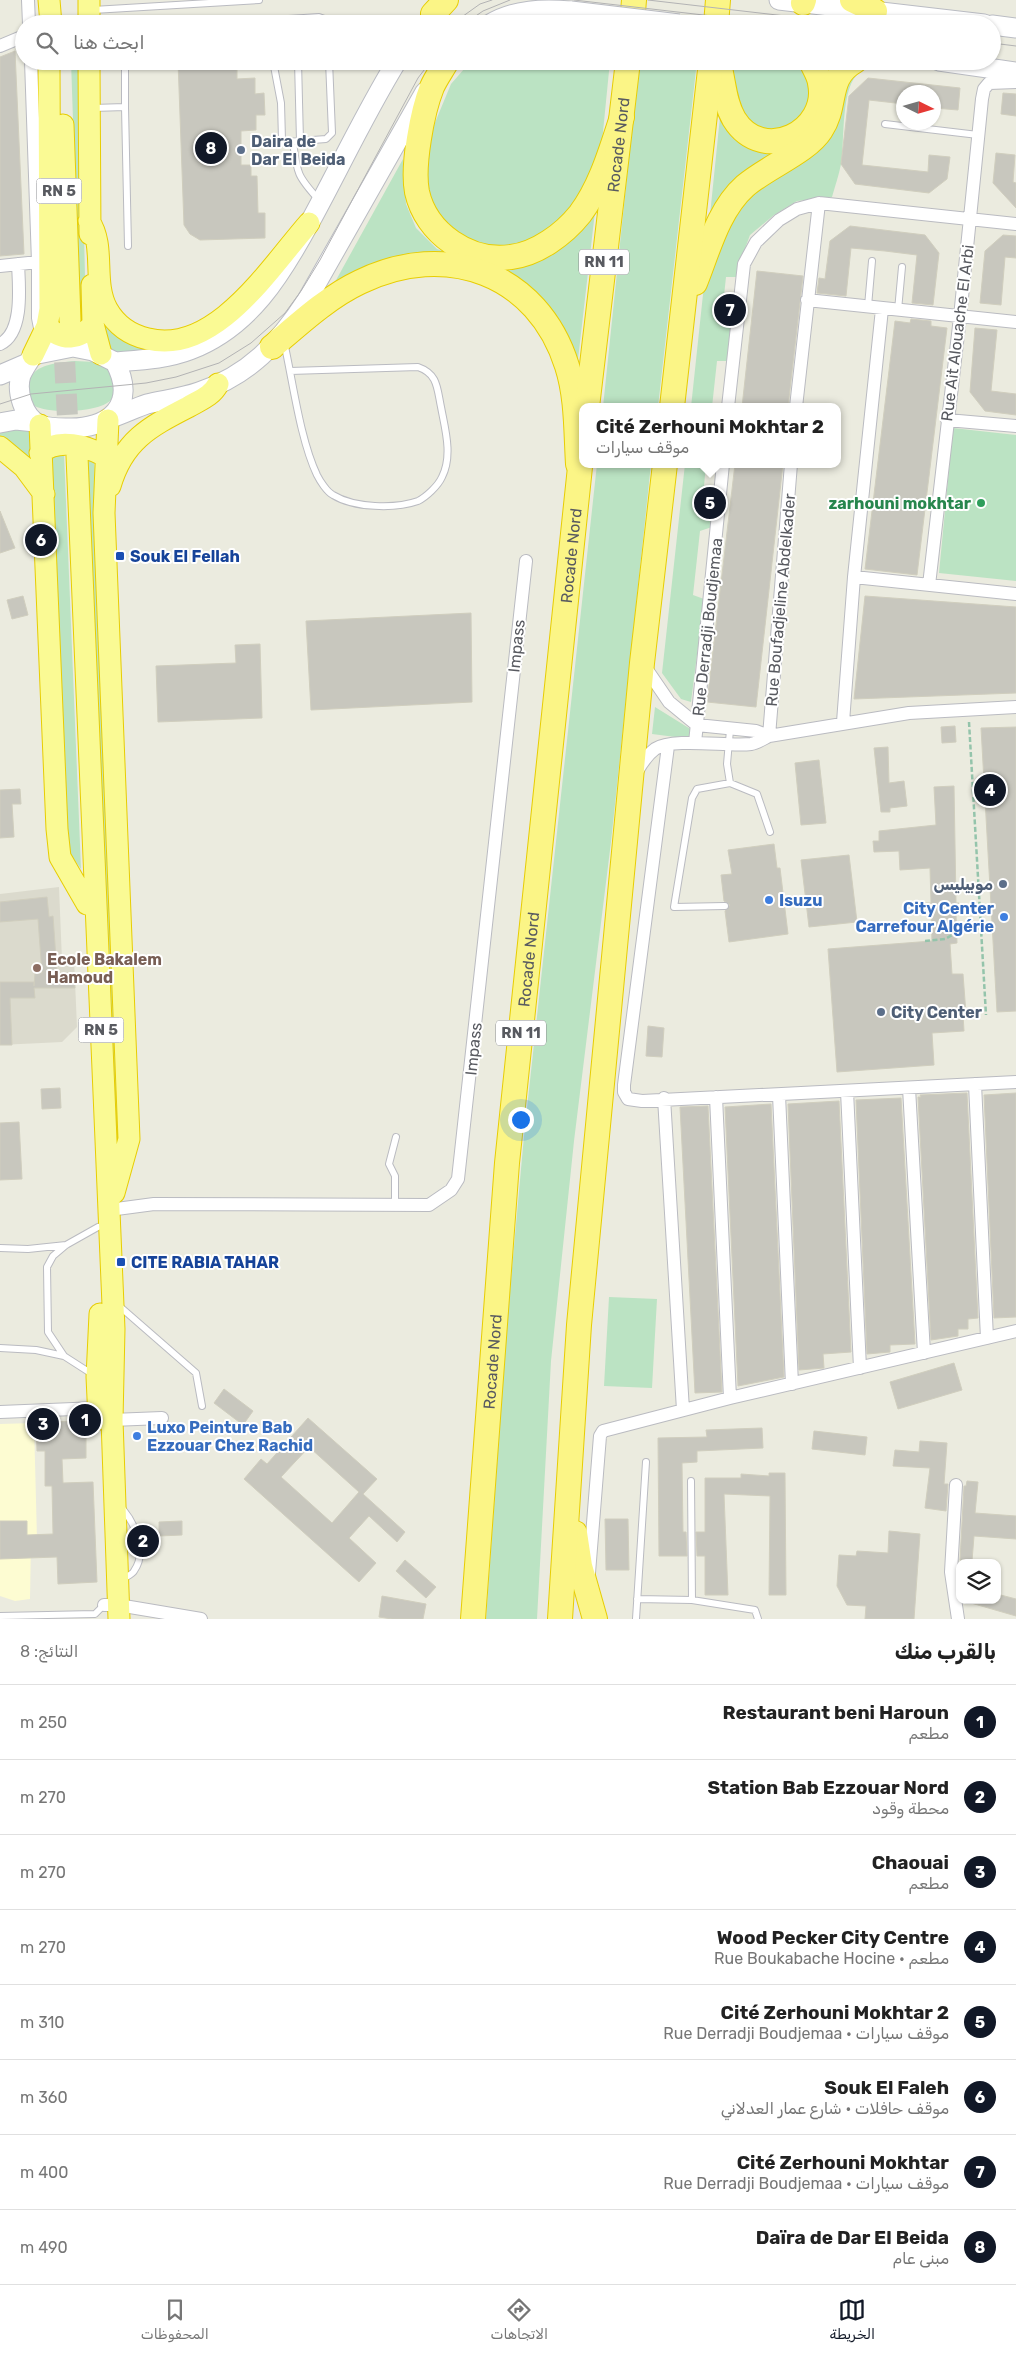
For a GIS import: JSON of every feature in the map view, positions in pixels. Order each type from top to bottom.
[{"type":"highway","points":[[49,0],[50,15]]},
{"type":"highway","points":[[61,0],[61,15]]},
{"type":"highway","points":[[633,15],[634,0]]},
{"type":"highway","points":[[717,15],[718,0]]},
{"type":"highway","points":[[852,0],[875,11]]},
{"type":"highway","points":[[49,70],[49,339]]},
{"type":"highway","name":"RN 5","points":[[49,339],[53,70]]},
{"type":"highway","name":"RN 5","points":[[49,339],[63,128],[62,70]]},
{"type":"highway","points":[[89,70],[89,221],[93,324],[108,358]]},
{"type":"highway","points":[[442,70],[432,87],[422,124],[418,150],[417,191],[422,207],[436,230],[458,247],[486,257],[512,257],[526,253],[554,239],[568,227],[594,191],[622,117]]},
{"type":"highway","name":"Rocade Nord","points":[[587,403],[627,70]]},
{"type":"highway","points":[[672,403],[710,70]]},
{"type":"highway","points":[[720,70],[724,94],[734,118],[749,135],[772,143],[787,139],[802,131],[819,104],[820,82],[815,70]]},
{"type":"highway","points":[[683,310],[718,226],[736,196],[771,167],[817,136],[828,116],[835,83],[844,70]]},
{"type":"highway","points":[[89,221],[97,238],[99,286],[107,309],[118,323],[130,333],[156,341],[190,338],[225,316],[253,289],[309,223]]},
{"type":"highway","points":[[278,343],[343,291],[377,274],[410,265],[426,264],[459,267],[491,276],[527,298],[556,338],[571,383],[576,414],[579,481]]},
{"type":"highway","points":[[49,339],[54,333],[71,338],[80,336],[93,324]]},
{"type":"highway","points":[[104,513],[107,494],[116,467],[133,441],[156,423],[211,395],[218,384]]},
{"type":"highway","points":[[104,1219],[129,1139],[104,513],[105,456],[110,419]]},
{"type":"highway","name":"RN 5","points":[[37,423],[44,494],[57,830],[60,856],[87,904]]},
{"type":"highway","points":[[40,453],[48,448],[63,445],[86,447],[105,456]]},
{"type":"highway","points":[[0,447],[24,467],[44,494]]},
{"type":"highway","name":"RN 5","points":[[112,1612],[105,1414],[112,1300],[104,1219],[87,904],[73,457],[104,1219],[97,1376],[105,1414],[114,1499],[118,1582],[112,1612]]},
{"type":"highway","name":"Rocade Nord","points":[[473,1619],[507,1164],[580,468]]},
{"type":"highway","points":[[560,1619],[580,1315],[642,663],[665,468]]},
{"type":"highway","points":[[568,1486],[580,1566],[592,1610]]},
{"type":"main road","points":[[434,13],[454,0]]},
{"type":"main road","points":[[779,0],[804,1],[909,15]]},
{"type":"main road","points":[[515,15],[548,10],[571,10],[610,15]]},
{"type":"main road","points":[[1001,26],[1016,28]]},
{"type":"main road","points":[[49,339],[83,348],[108,358],[162,357],[190,350],[234,325],[260,300],[276,281],[392,70]]},
{"type":"main road","points":[[0,423],[16,420],[71,428],[110,419],[141,406],[189,395],[218,384],[253,363],[278,343],[307,300],[416,106],[441,70]]},
{"type":"main road","points":[[1001,70],[1016,72]]},
{"type":"main road","points":[[0,375],[49,339]]},
{"type":"main road","points":[[37,423],[27,413],[19,392],[21,374],[49,339]]},
{"type":"main road","points":[[108,358],[122,380],[122,400],[119,409],[110,419]]},
{"type":"street","points":[[28,0],[29,15]]},
{"type":"street","points":[[0,46],[15,40]]},
{"type":"street","points":[[31,70],[38,262],[38,318],[49,339]]},
{"type":"street","name":"Rue Ait Alouache El Arbi","points":[[929,585],[946,420],[960,316],[982,99],[984,89],[989,83],[1016,82]]},
{"type":"street","points":[[796,403],[819,203]]},
{"type":"street","points":[[728,403],[741,280],[749,253],[756,242],[780,220],[797,209],[819,203],[1016,224]]},
{"type":"street","points":[[0,266],[38,262]]},
{"type":"street","points":[[0,344],[14,330],[19,291],[18,264]]},
{"type":"street","points":[[807,300],[1016,322]]},
{"type":"street","points":[[843,722],[854,577],[882,309]]},
{"type":"street","points":[[946,420],[1016,426]]},
{"type":"street","name":"Rue Derradji Boudjemaa","points":[[723,468],[697,725],[730,730],[756,731],[769,736],[843,722],[909,713],[1016,707]]},
{"type":"street","name":"Rue Boufadjeline Abdelkader","points":[[769,736],[791,468]]},
{"type":"street","name":"Impass","points":[[104,1219],[154,1204],[428,1205],[451,1190],[458,1178],[526,561]]},
{"type":"street","points":[[854,577],[1016,594]]},
{"type":"street","points":[[642,663],[669,702],[697,725],[695,742]]},
{"type":"street","points":[[629,797],[637,772],[647,756],[657,748],[695,742],[728,745],[753,744],[769,736]]},
{"type":"street","points":[[668,746],[624,1085],[624,1092],[628,1098],[642,1101],[664,1098],[779,1095],[1016,1082]]},
{"type":"street","points":[[975,1084],[987,1338]]},
{"type":"street","points":[[909,1088],[924,1353]]},
{"type":"street","points":[[847,1091],[860,1368]]},
{"type":"street","points":[[779,1095],[792,1384]]},
{"type":"street","points":[[716,1097],[730,1398]]},
{"type":"street","points":[[664,1098],[682,1410]]},
{"type":"street","points":[[592,1610],[600,1436],[604,1431],[730,1398],[1016,1331]]},
{"type":"street","points":[[0,1412],[105,1414],[162,1418]]},
{"type":"street","points":[[956,1485],[951,1572],[958,1619]]},
{"type":"street","points":[[112,1612],[201,1619]]},
{"type":"lane","points":[[89,11],[259,0]]},
{"type":"lane","points":[[125,70],[128,246]]},
{"type":"lane","points":[[274,70],[280,104],[282,140],[285,142],[326,139],[332,133],[329,70]]},
{"type":"lane","points":[[298,70],[296,141],[301,181],[321,202]]},
{"type":"lane","points":[[89,108],[125,107]]},
{"type":"lane","points":[[885,124],[979,135]]},
{"type":"lane","points":[[868,306],[872,261]]},
{"type":"lane","points":[[898,310],[902,266]]},
{"type":"lane","points":[[278,343],[290,372],[317,476],[332,495],[357,505],[392,505],[418,501],[431,491],[442,477],[448,449],[436,382],[428,371],[418,367],[290,372]]},
{"type":"lane","points":[[730,730],[728,745],[730,783]]},
{"type":"lane","points":[[725,906],[674,907],[692,798],[697,789],[730,783],[757,794],[770,832]]},
{"type":"lane","points":[[394,1205],[394,1176],[389,1164],[396,1137]]},
{"type":"lane","points":[[64,1356],[48,1332],[47,1267],[53,1256],[66,1244],[104,1219]]},
{"type":"lane","points":[[0,1248],[28,1249],[66,1244]]},
{"type":"lane","points":[[112,1300],[196,1373],[202,1406]]},
{"type":"lane","points":[[0,1348],[36,1350],[64,1356],[97,1376]]},
{"type":"lane","points":[[636,1619],[646,1462]]},
{"type":"lane","points":[[690,1481],[692,1600]]},
{"type":"lane","points":[[637,1599],[692,1600],[755,1610],[758,1619]]},
{"type":"lane","points":[[0,1616],[112,1612]]},
{"type":"path","points":[[968,710],[986,1015]]},
{"type":"path","points":[[925,941],[945,939],[959,931],[988,928]]},
{"type":"shaded area","points":[[71,70],[80,70],[86,320],[80,327]]},
{"type":"shaded area","points":[[463,70],[609,70],[602,142],[592,179],[561,224],[515,248],[483,248],[459,238],[441,220],[429,198],[427,163],[434,125],[451,84]]},
{"type":"shaded area","points":[[638,70],[696,70],[658,403],[603,403]]},
{"type":"shaded area","points":[[731,70],[808,70],[812,80],[808,112],[779,135],[739,118]]},
{"type":"shaded area","points":[[852,70],[863,70],[854,79],[846,101],[841,164],[832,197],[797,201],[774,215],[750,235],[740,262],[739,277],[726,277],[721,324],[733,326],[728,361],[717,361],[712,403],[691,403],[704,285],[721,232]]},
{"type":"shaded area","points":[[721,107],[783,149],[709,225]]},
{"type":"shaded area","points":[[403,159],[406,204],[416,228],[437,249],[462,258],[330,291]]},
{"type":"shaded area","points":[[596,203],[576,377],[493,263]]},
{"type":"shaded area","points":[[97,300],[162,355],[120,355],[107,348]]},
{"type":"shaded area","points":[[75,361],[95,362],[111,368],[115,383],[115,391],[112,398],[99,407],[76,411],[42,409],[35,406],[30,399],[29,392],[33,374],[44,366]]},
{"type":"shaded area","points":[[0,427],[28,430],[34,440],[38,476],[0,440]]},
{"type":"shaded area","name":"zarhouni mokhtar","points":[[953,428],[1016,435],[1016,581],[939,573]]},
{"type":"shaded area","points":[[83,449],[94,455],[125,1132],[112,1182],[92,618],[82,453],[64,453],[81,869],[71,855],[67,843],[47,463],[48,456],[51,453]]},
{"type":"shaded area","points":[[597,468],[651,468],[611,842],[574,1141],[551,1361],[537,1619],[486,1619],[507,1324],[524,1136]]},
{"type":"shaded area","points":[[685,468],[706,468],[702,508],[713,515],[712,527],[700,531],[693,595],[704,599],[691,702],[681,699],[662,673]]},
{"type":"shaded area","points":[[655,707],[692,730],[691,739],[652,734]]},
{"type":"shaded area","name":"Ecole Bakalem Hamoud","points":[[59,887],[62,961],[74,958],[77,1027],[62,1042],[0,1045],[0,894]]},
{"type":"shaded area","points":[[609,1297],[657,1299],[652,1388],[604,1386]]},
{"type":"shaded area","points":[[34,1423],[37,1539],[31,1540],[30,1599],[15,1601],[0,1596],[0,1424]]},
{"type":"building","points":[[15,51],[24,254],[0,256],[0,57]]},
{"type":"building","points":[[178,70],[237,70],[237,79],[255,78],[255,94],[264,93],[265,115],[256,115],[256,130],[241,131],[241,165],[251,165],[251,176],[257,176],[258,213],[265,213],[265,238],[200,240],[190,234],[184,225]]},
{"type":"building","points":[[868,78],[932,85],[896,85],[896,103],[869,100],[862,165],[928,172],[929,155],[950,157],[947,179],[929,193],[855,184],[841,164],[849,96]]},
{"type":"building","points":[[941,86],[960,88],[958,110],[941,109]]},
{"type":"building","points":[[1003,93],[1016,94],[1016,116],[1001,114]]},
{"type":"building","points":[[996,153],[1015,155],[1013,182],[1016,183],[1016,208],[993,183]]},
{"type":"building","points":[[850,226],[925,235],[939,253],[933,305],[912,303],[917,255],[885,251],[851,248],[846,296],[817,293],[819,278],[825,279],[830,241]]},
{"type":"building","points":[[1003,235],[1016,236],[1016,258],[1005,257],[1001,305],[980,303],[985,251]]},
{"type":"building","points":[[757,271],[803,276],[788,403],[742,403]]},
{"type":"building","points":[[911,319],[931,321],[931,326],[947,328],[917,575],[865,569],[895,321],[910,323]]},
{"type":"building","points":[[975,328],[997,330],[991,391],[1016,394],[1016,415],[985,411],[970,392]]},
{"type":"building","points":[[735,468],[783,468],[756,707],[707,702]]},
{"type":"building","points":[[0,511],[15,548],[0,553]]},
{"type":"building","points":[[23,596],[28,615],[12,619],[7,600]]},
{"type":"building","points":[[865,596],[1016,607],[1016,693],[854,699]]},
{"type":"building","points":[[471,613],[472,702],[311,710],[306,621]]},
{"type":"building","points":[[260,644],[262,718],[158,722],[156,666],[236,663],[235,645]]},
{"type":"building","points":[[955,726],[956,742],[942,743],[941,727]]},
{"type":"building","points":[[1016,727],[1016,1011],[997,1012],[981,728]]},
{"type":"building","points":[[888,747],[889,783],[904,781],[907,806],[890,808],[890,812],[881,812],[874,748]]},
{"type":"building","points":[[819,760],[826,823],[801,825],[795,763]]},
{"type":"building","name":"City Center","points":[[954,786],[956,903],[959,903],[959,914],[956,914],[957,943],[950,944],[952,974],[963,974],[966,1014],[963,1014],[964,1031],[932,1033],[934,1065],[837,1072],[828,949],[932,941],[931,914],[908,913],[908,903],[931,903],[930,868],[900,870],[899,851],[874,852],[873,841],[879,841],[879,831],[936,825],[934,787]]},
{"type":"building","points":[[20,789],[21,804],[12,804],[14,837],[0,838],[0,790]]},
{"type":"building","points":[[774,844],[777,868],[780,868],[788,934],[729,942],[725,911],[730,905],[724,901],[721,875],[732,874],[728,850]]},
{"type":"building","points":[[849,855],[857,922],[809,927],[801,860]]},
{"type":"building","points":[[47,897],[49,917],[53,916],[57,973],[74,973],[75,988],[34,988],[35,998],[10,998],[12,1045],[0,1045],[0,982],[34,982],[34,986],[35,973],[42,973],[38,919],[0,922],[0,902]]},
{"type":"building","points":[[648,1026],[664,1028],[662,1057],[646,1056]]},
{"type":"building","points":[[60,1088],[61,1108],[42,1109],[41,1089]]},
{"type":"building","points":[[967,1093],[978,1318],[968,1319],[968,1329],[958,1329],[958,1336],[931,1340],[918,1097],[921,1097],[920,1095]]},
{"type":"building","points":[[1016,1093],[1016,1317],[994,1318],[984,1095]]},
{"type":"building","points":[[901,1098],[915,1344],[890,1345],[890,1352],[867,1354],[856,1100]]},
{"type":"building","points":[[839,1101],[851,1352],[823,1354],[824,1368],[799,1370],[788,1104]]},
{"type":"building","points":[[771,1104],[784,1377],[738,1386],[725,1107]]},
{"type":"building","points":[[708,1106],[722,1392],[695,1393],[680,1107]]},
{"type":"building","points":[[19,1122],[22,1179],[0,1180],[0,1123]]},
{"type":"building","points":[[954,1363],[962,1390],[898,1409],[890,1382]]},
{"type":"building","points":[[224,1389],[253,1411],[243,1425],[214,1403]]},
{"type":"building","points":[[308,1418],[377,1479],[363,1494],[405,1532],[397,1542],[369,1516],[349,1538],[376,1563],[359,1582],[244,1479],[261,1459],[267,1464]],"holes":[[[309,1447],[359,1492],[332,1523],[281,1477]]]},
{"type":"building","points":[[86,1421],[86,1458],[62,1459],[63,1483],[93,1482],[97,1582],[58,1584],[57,1557],[0,1559],[0,1521],[27,1521],[27,1535],[53,1534],[52,1486],[45,1486],[45,1451],[37,1451],[36,1422]]},
{"type":"building","points":[[762,1428],[763,1448],[697,1451],[697,1462],[682,1463],[683,1532],[686,1532],[687,1556],[659,1556],[658,1438],[707,1437],[706,1430]]},
{"type":"building","points":[[814,1431],[867,1437],[865,1455],[812,1449]]},
{"type":"building","points":[[920,1441],[947,1443],[944,1484],[948,1484],[946,1511],[925,1508],[930,1468],[893,1466],[895,1450],[919,1452]]},
{"type":"building","points":[[769,1473],[785,1473],[786,1595],[769,1595],[770,1496],[724,1494],[728,1595],[705,1595],[705,1556],[697,1556],[696,1532],[705,1532],[705,1478],[741,1478],[741,1474],[769,1476]]},
{"type":"building","points":[[967,1481],[978,1482],[975,1513],[1016,1516],[1016,1539],[974,1536],[972,1559],[960,1559],[964,1486],[966,1486]]},
{"type":"building","points":[[605,1519],[628,1519],[629,1570],[606,1570]]},
{"type":"building","points":[[182,1521],[182,1535],[159,1536],[159,1522]]},
{"type":"building","points":[[889,1531],[920,1534],[914,1619],[865,1619],[866,1606],[847,1605],[837,1586],[839,1555],[856,1556],[857,1551],[888,1553]]},
{"type":"building","points":[[405,1560],[436,1587],[426,1598],[396,1571]]},
{"type":"building","points":[[1001,1595],[1016,1599],[1016,1616],[974,1604],[1001,1604]]},
{"type":"building","points":[[382,1596],[426,1604],[423,1619],[379,1617]]},
{"type":"tunnel","points":[[63,330],[69,447]]},
{"type":"tram line","points":[[465,15],[480,4],[492,0]]},
{"type":"tram line","points":[[477,15],[510,0]]},
{"type":"tram line","points":[[574,0],[703,15]]},
{"type":"tram line","points":[[648,0],[777,15]]},
{"type":"tram line","points":[[1001,44],[1016,46]]},
{"type":"tram line","points":[[0,404],[31,394],[146,383],[176,377],[219,363],[251,343],[285,313],[301,291],[320,260],[418,78],[424,70]]},
{"type":"place","name":"Daïra de Dar El Beida","points":[[211,148]]},
{"type":"place","name":"Daira de Dar El Beida","points":[[241,150]]},
{"type":"place","name":"Cité Zerhouni Mokhtar","points":[[730,310]]},
{"type":"place","name":"Cité Zerhouni Mokhtar 2","points":[[710,503]]},
{"type":"place","name":"zarhouni mokhtar","points":[[981,503]]},
{"type":"place","name":"Souk El Faleh","points":[[41,540]]},
{"type":"place","name":"Souk El Fellah","points":[[120,556]]},
{"type":"place","name":"Wood Pecker City Centre","points":[[990,790]]},
{"type":"place","name":"موبيليس","points":[[1003,884]]},
{"type":"place","name":"Isuzu","points":[[769,900]]},
{"type":"place","name":"City Center Carrefour Algérie","points":[[1004,917]]},
{"type":"place","name":"Ecole Bakalem Hamoud","points":[[37,968]]},
{"type":"place","name":"City Center","points":[[881,1012]]},
{"type":"place","name":"CITE RABIA TAHAR","points":[[121,1262]]},
{"type":"place","name":"Restaurant beni Haroun","points":[[85,1420]]},
{"type":"place","name":"Chaouai","points":[[43,1424]]},
{"type":"place","name":"Luxo Peinture Bab Ezzouar Chez Rachid","points":[[137,1436]]},
{"type":"place","name":"Station Bab Ezzouar Nord","points":[[143,1541]]}]
